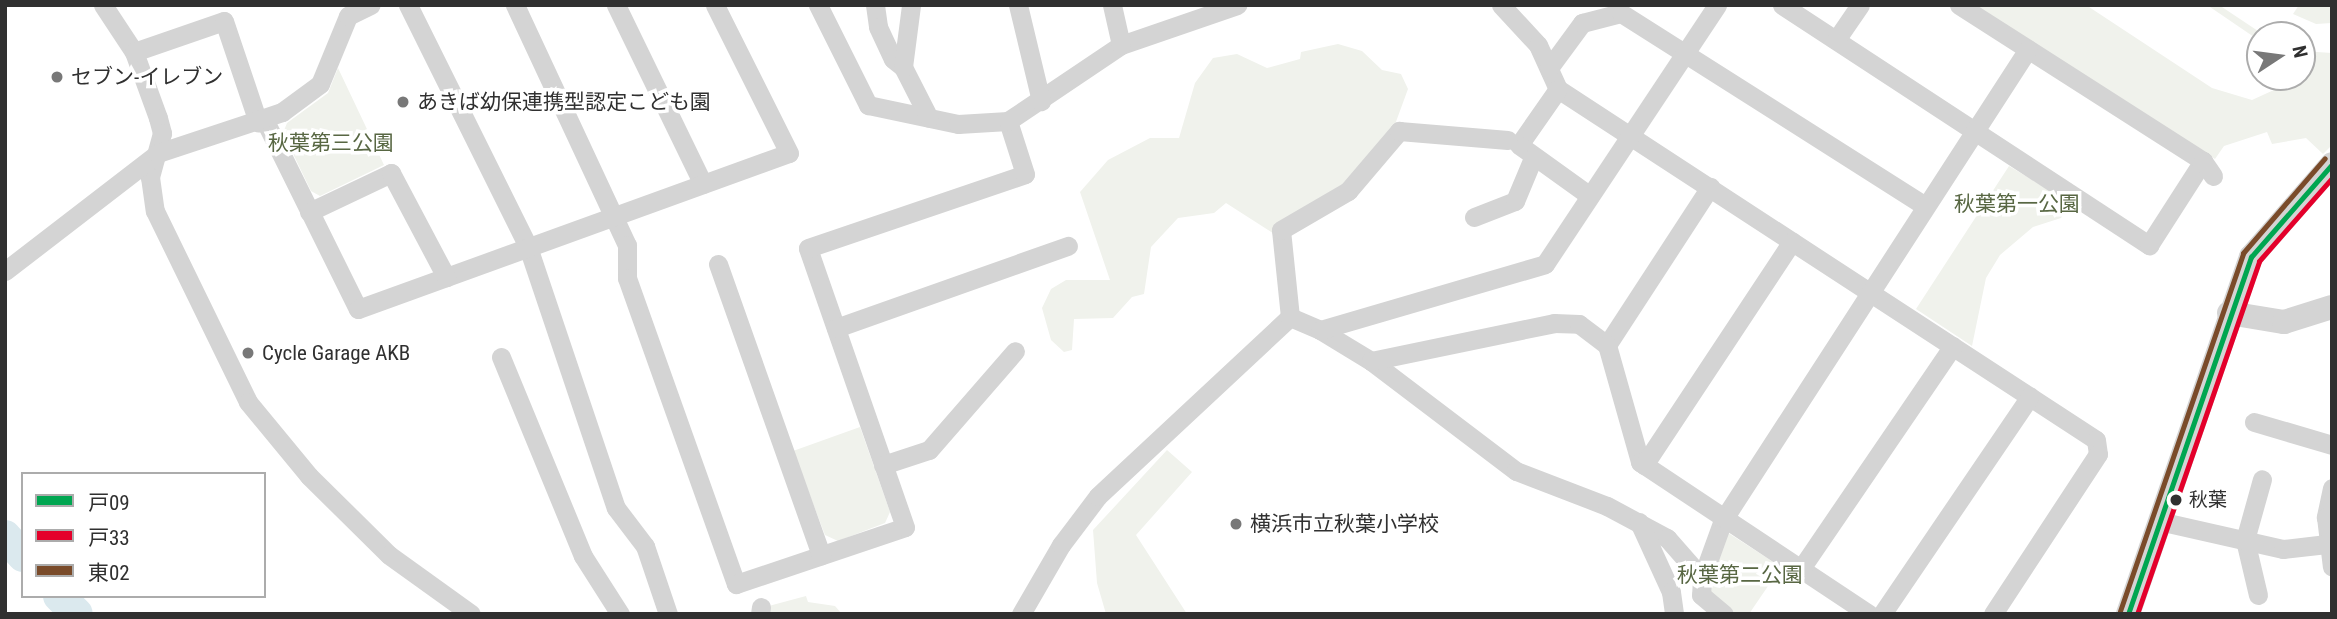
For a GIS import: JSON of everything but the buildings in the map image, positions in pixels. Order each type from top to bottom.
[{"type":"street","points":[[103,5],[134,52],[160,126],[158,153],[150,177],[155,211],[248,402],[309,475],[389,555],[471,614]]},
{"type":"street","points":[[5,271],[158,153],[282,113],[320,84],[348,16],[371,5]]},
{"type":"street","points":[[408,5],[528,247],[616,508],[645,546],[668,614]]},
{"type":"street","points":[[515,5],[616,215],[627,244],[627,278],[736,584],[905,527],[808,248],[1025,174],[1008,121]]},
{"type":"street","points":[[615,5],[703,184]]},
{"type":"street","points":[[134,52],[224,21],[261,120],[358,309],[789,153],[715,5]]},
{"type":"street","points":[[818,5],[868,105],[958,124],[1008,121],[1041,102],[1121,45],[1204,9],[1237,5]]},
{"type":"street","points":[[875,5],[878,27],[893,59],[903,67],[929,118]]},
{"type":"street","points":[[903,67],[911,5]]},
{"type":"street","points":[[1018,5],[1041,102]]},
{"type":"street","points":[[1112,5],[1121,45]]},
{"type":"street","points":[[1501,5],[1538,45],[1558,89],[2096,440],[2098,454],[1993,614]]},
{"type":"street","points":[[1320,330],[1545,264],[1717,5]]},
{"type":"street","points":[[1782,5],[2148,245],[2208,169],[1959,5]]},
{"type":"street","points":[[1836,40],[1860,5]]},
{"type":"street","points":[[1549,68],[1582,23],[1622,13],[1924,205]]},
{"type":"street","points":[[1724,614],[1701,595],[1702,578],[1723,520],[1924,205],[2028,49]]},
{"type":"street","points":[[1474,217],[1516,201],[1519,147],[1558,89]]},
{"type":"street","points":[[1290,317],[1281,230],[1348,191],[1399,131],[1519,147],[1590,196]]},
{"type":"street","points":[[2129,613],[2251,243],[2332,164]]},
{"type":"street","points":[[309,212],[391,173],[446,277]]},
{"type":"street","points":[[1607,345],[1710,187]]},
{"type":"street","points":[[1644,465],[1792,240]]},
{"type":"street","points":[[836,328],[1068,246]]},
{"type":"street","points":[[718,264],[821,555]]},
{"type":"street","points":[[2229,313],[2284,322],[2332,307]]},
{"type":"street","points":[[1290,317],[1320,330],[1371,360],[1516,471],[1639,522],[1667,538],[1702,578]]},
{"type":"street","points":[[1021,614],[1061,545],[1098,496],[1290,317]]},
{"type":"street","points":[[1371,360],[1569,322],[1607,345],[1644,465],[1723,520],[1869,614]]},
{"type":"street","points":[[1800,570],[1953,346]]},
{"type":"street","points":[[883,465],[929,450],[1015,351]]},
{"type":"street","points":[[501,357],[583,556],[620,614]]},
{"type":"street","points":[[1882,614],[2030,396]]},
{"type":"street","points":[[2254,422],[2332,445]]},
{"type":"street","points":[[2258,595],[2245,540],[2262,479]]},
{"type":"street","points":[[2332,488],[2326,517],[2327,544],[2332,567]]},
{"type":"street","points":[[2159,521],[2283,549],[2327,544]]},
{"type":"street","points":[[1639,522],[1671,592],[1674,614]]},
{"type":"green space","points":[[1974,5],[2086,5],[2212,88],[2252,100],[2272,91],[2316,91],[2316,52],[2332,53],[2332,145],[2323,154],[2306,138],[2272,144],[2267,132],[2224,146],[2215,159]]},
{"type":"green space","points":[[2207,5],[2219,5],[2246,23],[2246,32]]},
{"type":"green space","points":[[2299,5],[2332,5],[2332,23],[2316,24],[2316,21],[2293,14]]},
{"type":"green space","points":[[1338,44],[1362,51],[1382,70],[1401,74],[1408,89],[1390,138],[1346,188],[1276,235],[1226,203],[1214,213],[1178,218],[1151,247],[1144,294],[1132,297],[1113,318],[1074,319],[1072,350],[1064,352],[1051,340],[1042,308],[1051,289],[1066,280],[1110,280],[1080,192],[1108,160],[1150,138],[1179,138],[1195,83],[1213,58],[1237,54],[1267,68],[1300,59],[1301,52]]},
{"type":"green space","name":"秋葉第三公園","points":[[338,68],[384,165],[320,196],[311,191],[283,133],[287,123],[328,93]]},
{"type":"green space","name":"秋葉第一公園","points":[[2009,166],[2071,203],[2061,218],[2033,227],[2000,255],[1986,278],[1972,346],[1916,309]]},
{"type":"green space","points":[[860,427],[890,512],[885,523],[838,541],[825,535],[793,451]]},
{"type":"green space","points":[[1167,450],[1192,472],[1136,535],[1187,614],[1106,614],[1097,583],[1093,530]]},
{"type":"green space","name":"秋葉第二公園","points":[[1722,529],[1781,567],[1749,614],[1736,614],[1707,592]]},
{"type":"green space","points":[[806,596],[808,602],[835,606],[842,614],[764,614],[765,607]]},
{"type":"waterway","points":[[5,536],[21,554]]},
{"type":"waterway","points":[[61,598],[77,614]]},
{"type":"transit line","name":"東02","points":[[2120,611],[2243,253],[2325,158]]},
{"type":"transit line","name":"戸09","points":[[2128,614],[2251,257],[2332,164]]},
{"type":"transit line","name":"戸33","points":[[2137,614],[2259,261],[2332,178]]},
{"type":"place","name":"セブン-イレブン","points":[[57,77]]},
{"type":"place","name":"あきば幼保連携型認定こども園","points":[[403,102]]},
{"type":"place","name":"Cycle Garage AKB","points":[[248,353]]},
{"type":"place","name":"秋葉","points":[[2176,500]]},
{"type":"place","name":"横浜市立秋葉小学校","points":[[1236,524]]}]
